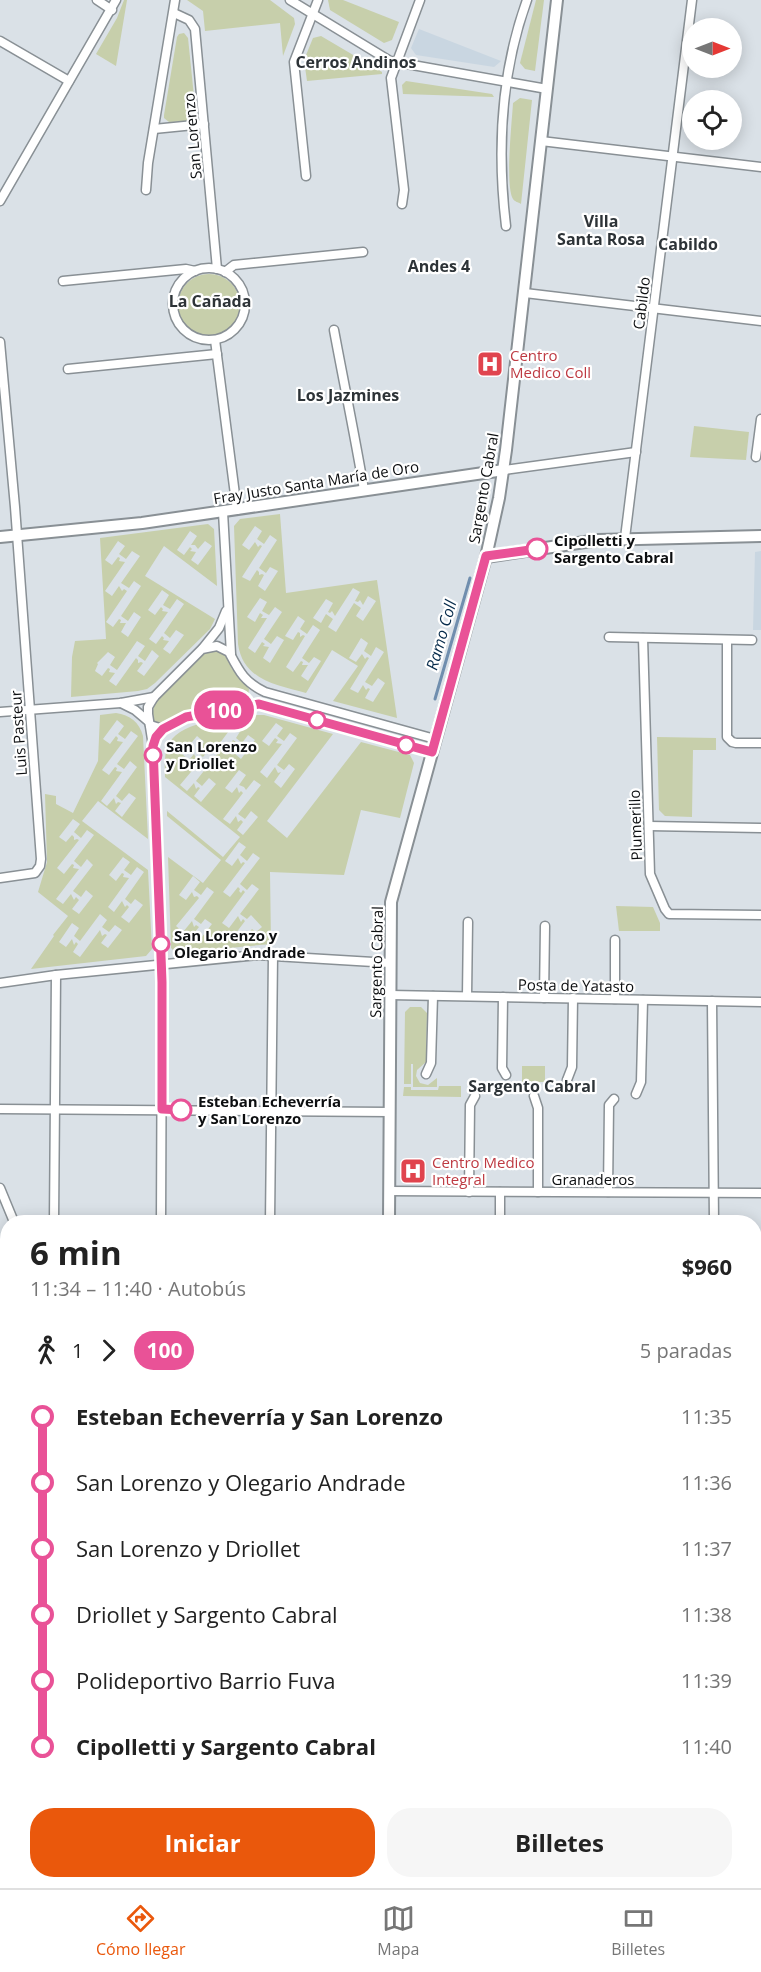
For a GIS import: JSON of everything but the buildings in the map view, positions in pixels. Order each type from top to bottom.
[{"type":"main road","name":"Sargento Cabral","points":[[389,1215],[392,895],[486,556],[504,470],[558,0]]},
{"type":"main road","name":"Fray Justo Santa María de Oro","points":[[0,537],[142,523],[504,470]]},
{"type":"main road","points":[[486,556],[625,538],[761,536]]},
{"type":"street","points":[[97,0],[112,10]]},
{"type":"street","points":[[0,201],[116,0]]},
{"type":"street","points":[[146,190],[148,163],[175,0]]},
{"type":"street","points":[[290,0],[383,58],[396,63],[507,84],[547,89]]},
{"type":"street","points":[[306,176],[294,62],[318,0]]},
{"type":"street","points":[[402,204],[404,190],[391,78],[420,0]]},
{"type":"street","points":[[506,226],[501,153],[502,121],[511,60],[527,0]]},
{"type":"street","name":"Cabildo","points":[[625,538],[692,0]]},
{"type":"street","name":"San Lorenzo","points":[[174,13],[189,20],[195,29],[221,270]]},
{"type":"street","points":[[0,41],[69,81]]},
{"type":"street","points":[[154,129],[204,124]]},
{"type":"street","points":[[542,141],[761,167]]},
{"type":"street","points":[[221,270],[234,265],[363,252]]},
{"type":"street","points":[[63,281],[186,268],[195,271]]},
{"type":"street","points":[[206,268],[221,270],[238,282],[245,297],[244,314],[230,334],[215,340],[198,338],[190,334],[178,322],[173,306],[177,289],[182,281],[195,271],[206,268]]},
{"type":"street","points":[[525,293],[761,321]]},
{"type":"street","points":[[334,330],[355,431],[364,490]]},
{"type":"street","points":[[215,340],[237,510]]},
{"type":"street","name":"Luis Pasteur","points":[[0,342],[17,535],[40,859],[37,872],[0,878]]},
{"type":"street","points":[[68,369],[217,354]]},
{"type":"street","points":[[756,457],[761,419]]},
{"type":"street","name":"Fray Justo Santa María de Oro","points":[[504,470],[636,452]]},
{"type":"street","points":[[223,512],[231,654],[236,668],[254,687],[265,692],[435,739]]},
{"type":"street","points":[[161,1215],[162,964],[153,746],[148,707],[154,697],[202,649],[219,628],[227,605]]},
{"type":"street","points":[[609,637],[752,640]]},
{"type":"street","name":"Plumerillo","points":[[643,638],[650,874],[669,914],[761,915]]},
{"type":"street","points":[[727,640],[727,737],[736,742],[761,743]]},
{"type":"street","points":[[202,649],[217,646],[226,649],[231,654]]},
{"type":"street","points":[[252,704],[255,696],[254,687]]},
{"type":"street","points":[[0,712],[121,703],[154,697]]},
{"type":"street","points":[[121,703],[135,710],[149,723],[163,729]]},
{"type":"street","points":[[153,746],[156,737],[163,729],[195,714],[259,704],[432,752]]},
{"type":"street","points":[[356,731],[359,718]]},
{"type":"street","points":[[649,826],[761,828]]},
{"type":"street","points":[[467,996],[468,922]]},
{"type":"street","points":[[544,998],[545,926]]},
{"type":"street","points":[[615,940],[615,999]]},
{"type":"street","points":[[270,1215],[273,955]]},
{"type":"street","points":[[0,983],[162,964],[273,955],[390,963]]},
{"type":"street","points":[[54,1215],[56,975]]},
{"type":"street","name":"Posta de Yatasto","points":[[390,995],[761,1002]]},
{"type":"street","points":[[426,1074],[431,1063],[433,996]]},
{"type":"street","points":[[503,997],[502,1068],[506,1075]]},
{"type":"street","points":[[567,1080],[572,1068],[573,998]]},
{"type":"street","points":[[636,1094],[641,1082],[643,1000]]},
{"type":"street","points":[[712,1001],[714,1215]]},
{"type":"street","points":[[469,1192],[470,1105],[475,1096]]},
{"type":"street","points":[[534,1096],[538,1108],[538,1192]]},
{"type":"street","points":[[608,1192],[609,1106],[614,1099]]},
{"type":"street","points":[[0,1109],[390,1112]]},
{"type":"street","points":[[0,1188],[11,1215]]},
{"type":"street","name":"Granaderos","points":[[389,1191],[761,1193]]},
{"type":"street","points":[[500,1192],[500,1215]]},
{"type":"shaded area","points":[[419,29],[501,61],[494,67],[416,55],[411,48]]},
{"type":"shaded area","points":[[761,551],[761,630],[753,630],[755,552]]},
{"type":"green space","points":[[124,0],[127,0],[116,66],[96,54],[117,18]]},
{"type":"green space","points":[[187,0],[270,0],[294,18],[295,24],[283,56],[280,23],[205,31],[203,11]]},
{"type":"green space","points":[[328,0],[343,0],[399,22],[392,40],[384,43],[330,10]]},
{"type":"green space","points":[[536,0],[544,0],[535,71],[525,69],[520,63]]},
{"type":"green space","points":[[184,33],[188,38],[196,116],[191,121],[169,122],[164,115],[177,37]]},
{"type":"green space","points":[[321,36],[382,74],[307,81],[304,60],[313,38]]},
{"type":"green space","points":[[406,81],[492,94],[494,97],[403,94],[402,85]]},
{"type":"green space","points":[[520,98],[532,100],[521,204],[514,200],[509,181],[513,103]]},
{"type":"green space","points":[[209,274],[226,279],[231,283],[235,288],[240,305],[235,322],[231,327],[226,331],[209,336],[192,331],[187,327],[183,322],[178,305],[183,288],[187,283],[192,279]]},
{"type":"green space","points":[[694,426],[749,432],[746,460],[690,457]]},
{"type":"green space","points":[[280,514],[286,593],[377,580],[397,718],[333,701],[358,666],[332,650],[306,693],[263,679],[247,666],[238,644],[234,526],[240,519]],"holes":[[[255,526],[262,531],[257,539],[264,544],[270,535],[277,540],[259,568],[266,573],[270,567],[278,571],[265,591],[258,586],[264,575],[259,575],[257,570],[250,581],[242,577],[262,546],[258,547],[255,542],[249,550],[242,545]],[[353,588],[360,592],[355,601],[360,600],[363,605],[368,596],[376,601],[363,621],[356,616],[361,608],[354,603],[336,632],[328,627],[333,619],[326,614],[321,623],[313,618],[326,599],[333,603],[328,612],[332,611],[335,616]],[[260,598],[267,602],[262,611],[269,615],[275,607],[282,612],[264,639],[271,644],[277,636],[284,640],[270,663],[263,658],[269,647],[263,646],[265,644],[262,642],[255,653],[248,648],[267,618],[261,618],[263,615],[260,613],[255,622],[247,617]],[[298,616],[305,621],[300,629],[307,634],[313,625],[320,630],[302,658],[309,663],[314,657],[321,661],[308,681],[301,676],[308,665],[302,665],[301,661],[293,672],[286,667],[305,636],[300,637],[298,632],[293,640],[285,636]],[[361,638],[368,643],[364,651],[371,656],[376,647],[384,652],[365,682],[372,686],[378,678],[385,683],[373,702],[365,698],[370,689],[366,690],[363,685],[358,693],[350,689],[369,658],[365,659],[362,654],[356,662],[349,658]]]},
{"type":"green space","points":[[208,524],[214,529],[217,586],[164,546],[145,576],[215,619],[210,629],[147,689],[71,697],[72,657],[75,641],[106,639],[100,538]],"holes":[[[190,531],[197,536],[191,545],[195,545],[198,549],[205,541],[212,546],[198,565],[191,560],[196,552],[190,551],[192,549],[190,547],[184,555],[177,550]],[[118,541],[125,546],[119,554],[126,559],[132,551],[140,556],[121,583],[129,588],[134,581],[141,586],[121,616],[128,621],[134,612],[141,617],[128,637],[121,632],[126,623],[120,623],[119,619],[113,627],[106,622],[127,591],[124,589],[122,591],[119,586],[112,596],[105,591],[125,562],[119,561],[118,557],[112,565],[105,560]],[[162,590],[169,595],[163,605],[170,609],[177,599],[184,604],[164,633],[170,638],[176,630],[184,635],[170,654],[163,649],[169,641],[163,640],[162,636],[156,644],[149,639],[168,612],[162,611],[161,607],[155,615],[148,610]],[[137,641],[145,646],[138,656],[145,661],[152,650],[159,656],[144,676],[137,671],[143,663],[138,663],[136,658],[116,686],[109,681],[115,673],[109,672],[110,669],[108,668],[102,676],[95,671],[97,663],[108,652],[115,657],[110,665],[117,670]]]},
{"type":"green space","points":[[215,649],[224,652],[232,669],[249,689],[248,697],[241,703],[186,712],[163,725],[154,723],[152,719],[154,704],[205,652]]},
{"type":"green space","points":[[116,713],[126,715],[136,723],[143,736],[148,839],[98,801],[82,821],[148,870],[152,949],[146,956],[31,969],[68,916],[38,892],[47,862],[45,794],[56,796],[56,804],[73,813],[98,761],[100,715]],"holes":[[[117,720],[124,726],[118,734],[125,739],[131,731],[138,736],[117,764],[124,769],[130,761],[137,767],[116,796],[122,801],[129,793],[136,798],[122,817],[115,811],[121,803],[116,804],[114,798],[107,806],[101,801],[122,772],[116,771],[115,767],[109,775],[102,770],[123,742],[117,741],[116,736],[110,744],[103,739]],[[73,819],[80,824],[74,832],[81,838],[87,830],[94,835],[74,861],[81,867],[87,859],[93,865],[73,891],[81,897],[86,890],[93,896],[79,914],[72,909],[79,900],[76,897],[74,900],[71,894],[63,904],[56,899],[79,869],[73,868],[72,864],[64,874],[57,868],[79,840],[74,840],[72,835],[66,842],[59,837]],[[123,857],[130,862],[124,870],[131,875],[137,867],[144,872],[125,899],[131,904],[135,899],[143,905],[129,923],[121,917],[129,907],[127,905],[125,907],[122,901],[114,912],[108,907],[129,878],[123,877],[122,873],[116,881],[109,875]],[[100,914],[107,920],[102,927],[109,932],[115,925],[122,930],[108,948],[101,943],[107,935],[102,936],[100,930],[80,957],[73,952],[78,944],[76,942],[74,945],[72,939],[66,947],[59,942],[72,923],[79,928],[74,936],[80,941]]]},
{"type":"green space","points":[[264,715],[333,734],[267,821],[287,838],[361,742],[410,755],[414,763],[400,818],[361,810],[344,875],[270,872],[271,944],[176,953],[171,948],[168,857],[203,883],[221,860],[167,816],[167,811],[223,857],[240,837],[165,777],[166,751],[172,739],[191,727],[215,720]],"holes":[[[276,723],[283,728],[277,736],[284,741],[290,733],[297,738],[277,765],[284,770],[289,764],[295,769],[281,788],[274,782],[281,772],[278,773],[275,767],[267,778],[260,772],[282,744],[276,743],[278,740],[275,738],[269,746],[262,741]],[[234,724],[241,730],[236,738],[242,743],[248,735],[255,740],[241,759],[234,753],[240,745],[234,745],[236,742],[233,740],[227,748],[220,743]],[[197,736],[204,742],[196,751],[203,757],[211,747],[218,753],[196,781],[202,786],[209,778],[216,784],[201,802],[194,796],[200,788],[196,789],[194,783],[187,791],[180,785],[201,760],[199,758],[197,760],[194,754],[189,760],[182,754]],[[239,770],[246,775],[239,785],[246,790],[254,780],[261,785],[238,814],[245,819],[251,811],[258,817],[243,835],[237,830],[243,822],[241,820],[238,822],[236,816],[230,824],[223,819],[243,793],[241,791],[239,793],[237,787],[232,793],[225,788]],[[239,842],[246,847],[240,855],[247,861],[253,853],[260,858],[240,884],[247,890],[252,884],[259,889],[240,914],[247,919],[251,915],[262,927],[256,932],[252,929],[243,939],[236,933],[245,921],[243,919],[241,922],[238,916],[229,928],[222,923],[245,892],[243,890],[241,893],[238,887],[230,897],[223,892],[245,863],[241,864],[238,858],[232,866],[225,861]],[[193,876],[200,882],[194,890],[201,895],[207,887],[214,892],[194,919],[201,924],[205,919],[212,924],[198,942],[191,937],[199,927],[196,925],[194,927],[192,921],[183,932],[176,926],[199,898],[194,897],[192,892],[186,900],[179,895]]]},
{"type":"green space","points":[[657,737],[716,738],[716,750],[693,750],[692,817],[665,816],[659,810]]},
{"type":"green space","points":[[616,906],[653,907],[660,923],[660,931],[619,931]]},
{"type":"green space","points":[[410,1007],[421,1007],[427,1013],[426,1062],[417,1070],[416,1076],[420,1083],[428,1085],[437,1078],[437,1087],[413,1087],[413,1064],[411,1064],[411,1084],[404,1084],[405,1012]]},
{"type":"green space","points":[[522,1066],[545,1066],[545,1082],[522,1082]]},
{"type":"green space","points":[[439,1086],[461,1086],[461,1097],[403,1096],[404,1087],[411,1087],[411,1090],[438,1090]]},
{"type":"waterway","name":"Ramo Coll","points":[[435,699],[470,578]]},
{"type":"bus line","name":"100","points":[[181,1110],[162,1109],[162,982],[153,746],[158,733],[195,714],[259,704],[432,752],[486,556],[537,549]]},
{"type":"place","name":"Centro Medico Coll","points":[[490,364]]},
{"type":"place","name":"Cipolletti y Sargento Cabral","points":[[537,549]]},
{"type":"place","name":"San Lorenzo y Driollet","points":[[153,755]]},
{"type":"place","name":"San Lorenzo y Olegario Andrade","points":[[161,944]]},
{"type":"place","name":"Esteban Echeverría y San Lorenzo","points":[[181,1110]]},
{"type":"place","name":"Centro Medico Integral","points":[[413,1171]]},
{"type":"district","name":"Cerros Andinos","points":[[356,62]]},
{"type":"district","name":"Villa Santa Rosa","points":[[601,230]]},
{"type":"district","name":"Cabildo","points":[[688,244]]},
{"type":"district","name":"Andes 4","points":[[439,266]]},
{"type":"district","name":"La Cañada","points":[[210,301]]},
{"type":"district","name":"Los Jazmines","points":[[348,395]]},
{"type":"district","name":"Sargento Cabral","points":[[532,1086]]}]
